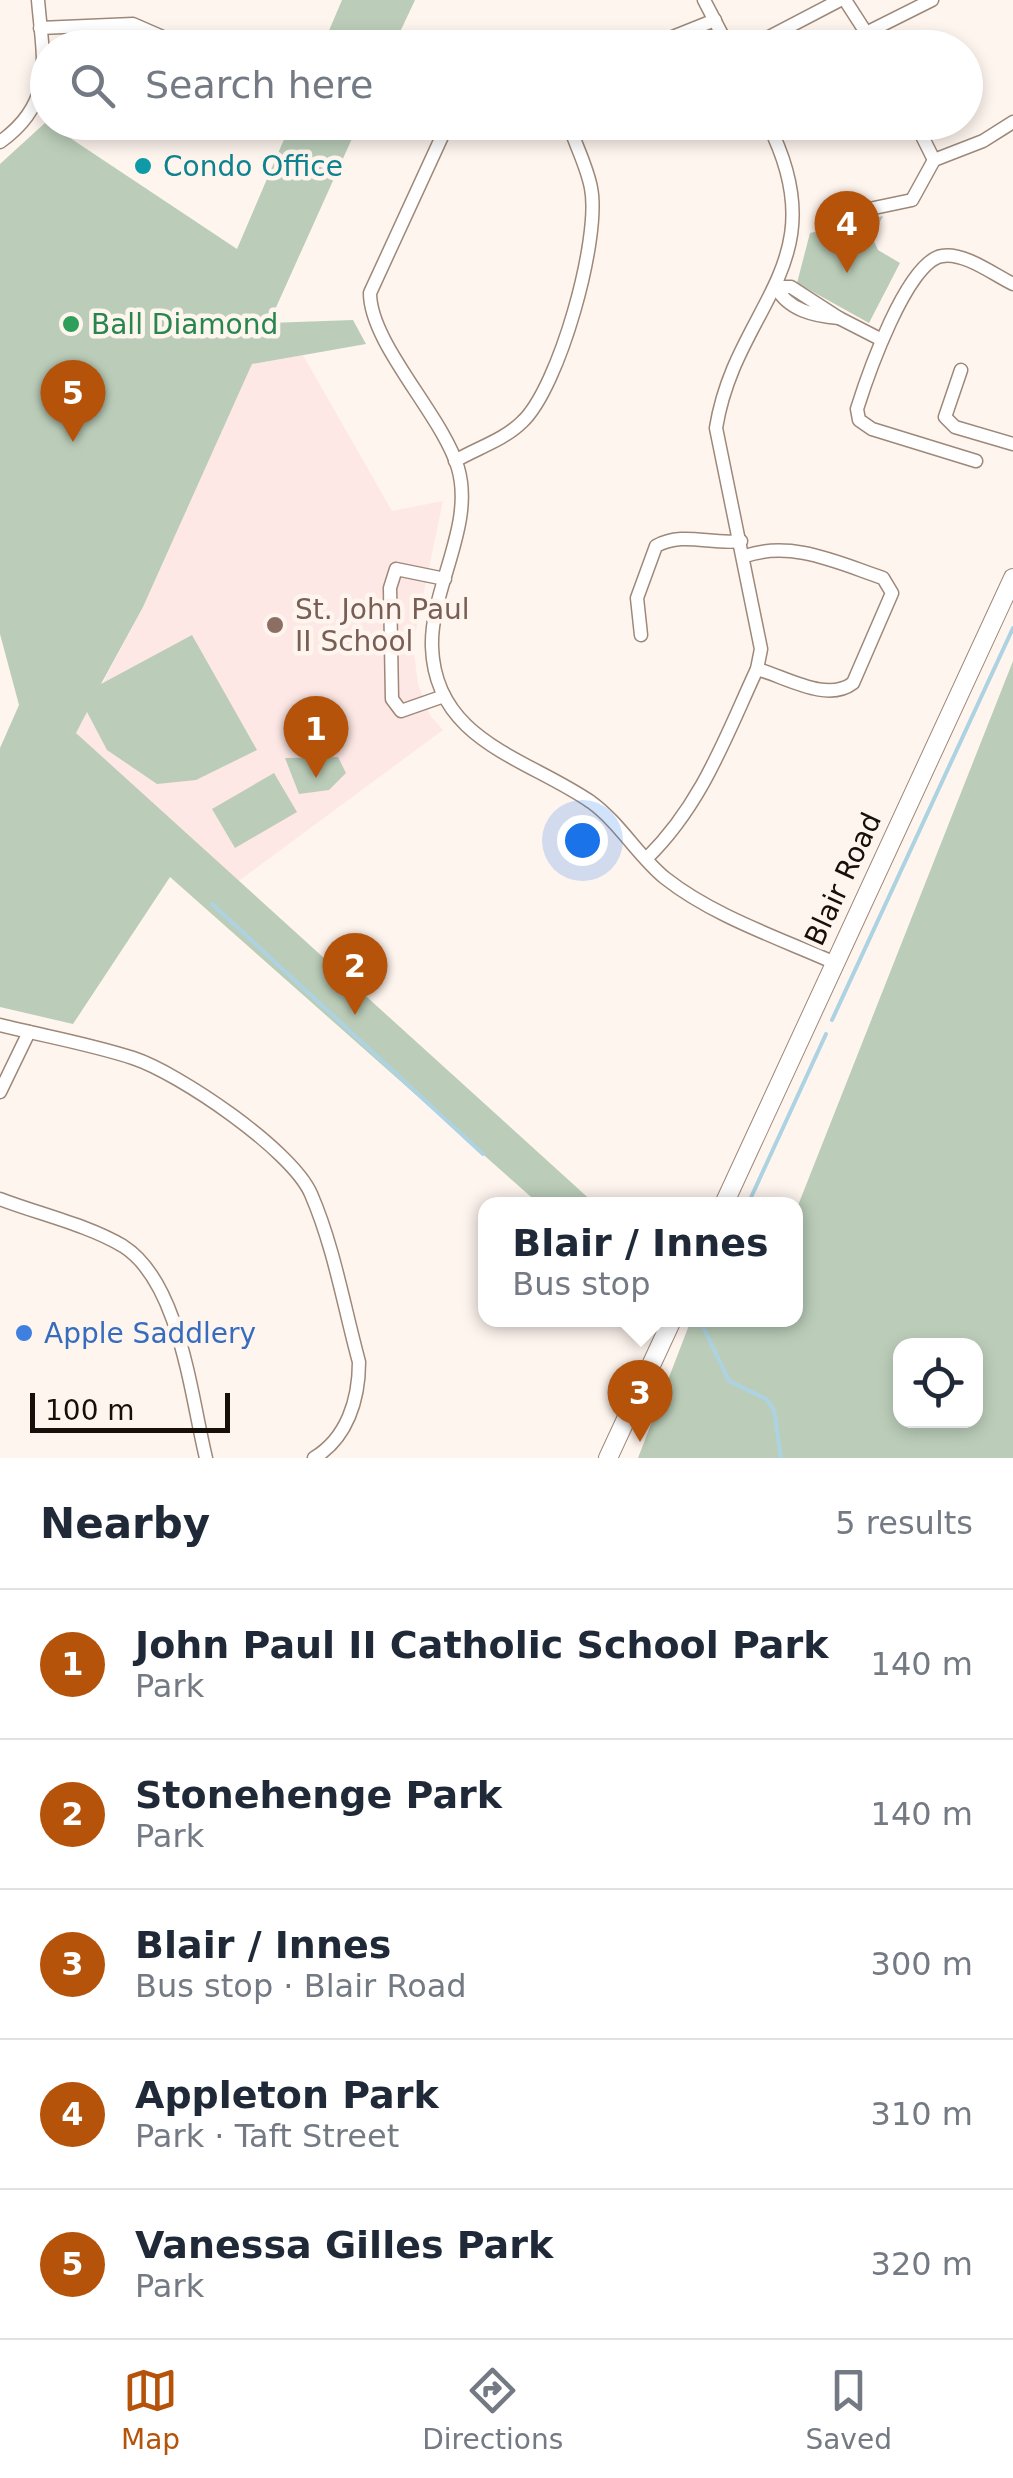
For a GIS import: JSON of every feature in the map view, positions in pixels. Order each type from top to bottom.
[{"type":"main road","name":"Blair Road","points":[[727,1197],[1013,578]]},
{"type":"main road","points":[[608,1458],[669,1327]]},
{"type":"street","points":[[38,0],[40,28],[133,24],[147,30]]},
{"type":"street","points":[[704,0],[720,30]]},
{"type":"street","points":[[783,30],[842,0],[866,30]]},
{"type":"street","points":[[872,30],[932,0]]},
{"type":"street","points":[[690,30],[715,20]]},
{"type":"street","points":[[0,142],[30,111]]},
{"type":"street","points":[[836,216],[912,200],[934,160],[983,141],[1013,122]]},
{"type":"street","points":[[440,140],[378,272],[370,306],[455,461],[461,502],[432,646],[444,696],[463,726],[480,740],[588,800],[662,876],[692,897],[834,963]]},
{"type":"street","points":[[455,461],[525,420],[542,397],[589,256],[591,190],[574,140]]},
{"type":"street","points":[[646,858],[685,818],[757,669],[761,632],[716,428],[720,402],[787,263],[794,204],[788,171],[775,140]]},
{"type":"street","points":[[924,140],[934,160]]},
{"type":"street","points":[[976,461],[872,429],[859,420],[857,409],[882,340],[920,270],[930,260],[944,255],[965,260],[1013,284]]},
{"type":"street","points":[[776,287],[783,300],[817,316],[838,318],[882,340]]},
{"type":"street","points":[[961,370],[945,417],[955,428],[1013,444]]},
{"type":"street","points":[[641,635],[637,598],[656,546],[674,536],[720,544],[741,541]]},
{"type":"street","points":[[745,556],[764,550],[800,551],[883,578],[892,592],[854,683],[844,690],[829,693],[757,669]]},
{"type":"street","points":[[444,696],[413,710],[401,711],[392,699],[390,588],[396,569],[445,578]]},
{"type":"street","points":[[0,1025],[136,1058],[268,1142],[298,1170],[321,1223],[359,1362],[359,1385],[344,1428],[314,1458]]},
{"type":"street","points":[[0,1092],[29,1032]]},
{"type":"street","points":[[0,1199],[123,1246],[145,1267],[163,1292],[174,1323],[206,1458]]},
{"type":"shaded area","name":"St. John Paul II School","points":[[303,355],[392,511],[443,501],[413,644],[418,684],[430,715],[443,730],[236,883],[76,733],[143,607],[252,364]]},
{"type":"green space","points":[[342,0],[415,0],[401,30],[329,30]]},
{"type":"green space","points":[[30,137],[30,140],[73,140],[237,249],[284,140],[351,140],[269,323],[353,320],[366,344],[252,364],[143,607],[101,684],[192,635],[257,750],[196,780],[157,784],[107,750],[87,712],[76,733],[587,1197],[531,1197],[170,877],[73,1024],[0,1007],[0,748],[19,705],[0,634],[0,164]]},
{"type":"green space","points":[[883,216],[872,237],[878,250],[900,263],[869,323],[797,283],[810,233]]},
{"type":"green space","points":[[1013,661],[1013,1458],[638,1458],[688,1327],[803,1327],[801,1197]]},
{"type":"green space","points":[[338,757],[346,773],[329,790],[299,794],[285,758]]},
{"type":"green space","points":[[274,773],[297,812],[235,848],[212,809]]},
{"type":"waterway","points":[[832,1020],[1013,628]]},
{"type":"waterway","points":[[212,904],[483,1154]]},
{"type":"waterway","points":[[751,1197],[826,1034]]},
{"type":"waterway","points":[[703,1327],[729,1381],[766,1399],[774,1410],[781,1458]]},
{"type":"place","name":"Condo Office","points":[[143,166]]},
{"type":"place","name":"Appleton Park","points":[[847,273]]},
{"type":"place","name":"Ball Diamond","points":[[71,324]]},
{"type":"place","name":"Vanessa Gilles Park","points":[[73,442]]},
{"type":"place","name":"St. John Paul II School","points":[[275,625]]},
{"type":"place","name":"John Paul II Catholic School Park","points":[[316,778]]},
{"type":"place","name":"Stonehenge Park","points":[[355,1015]]},
{"type":"place","name":"Apple Saddlery","points":[[24,1333]]},
{"type":"place","name":"Blair / Innes","points":[[640,1442]]}]
